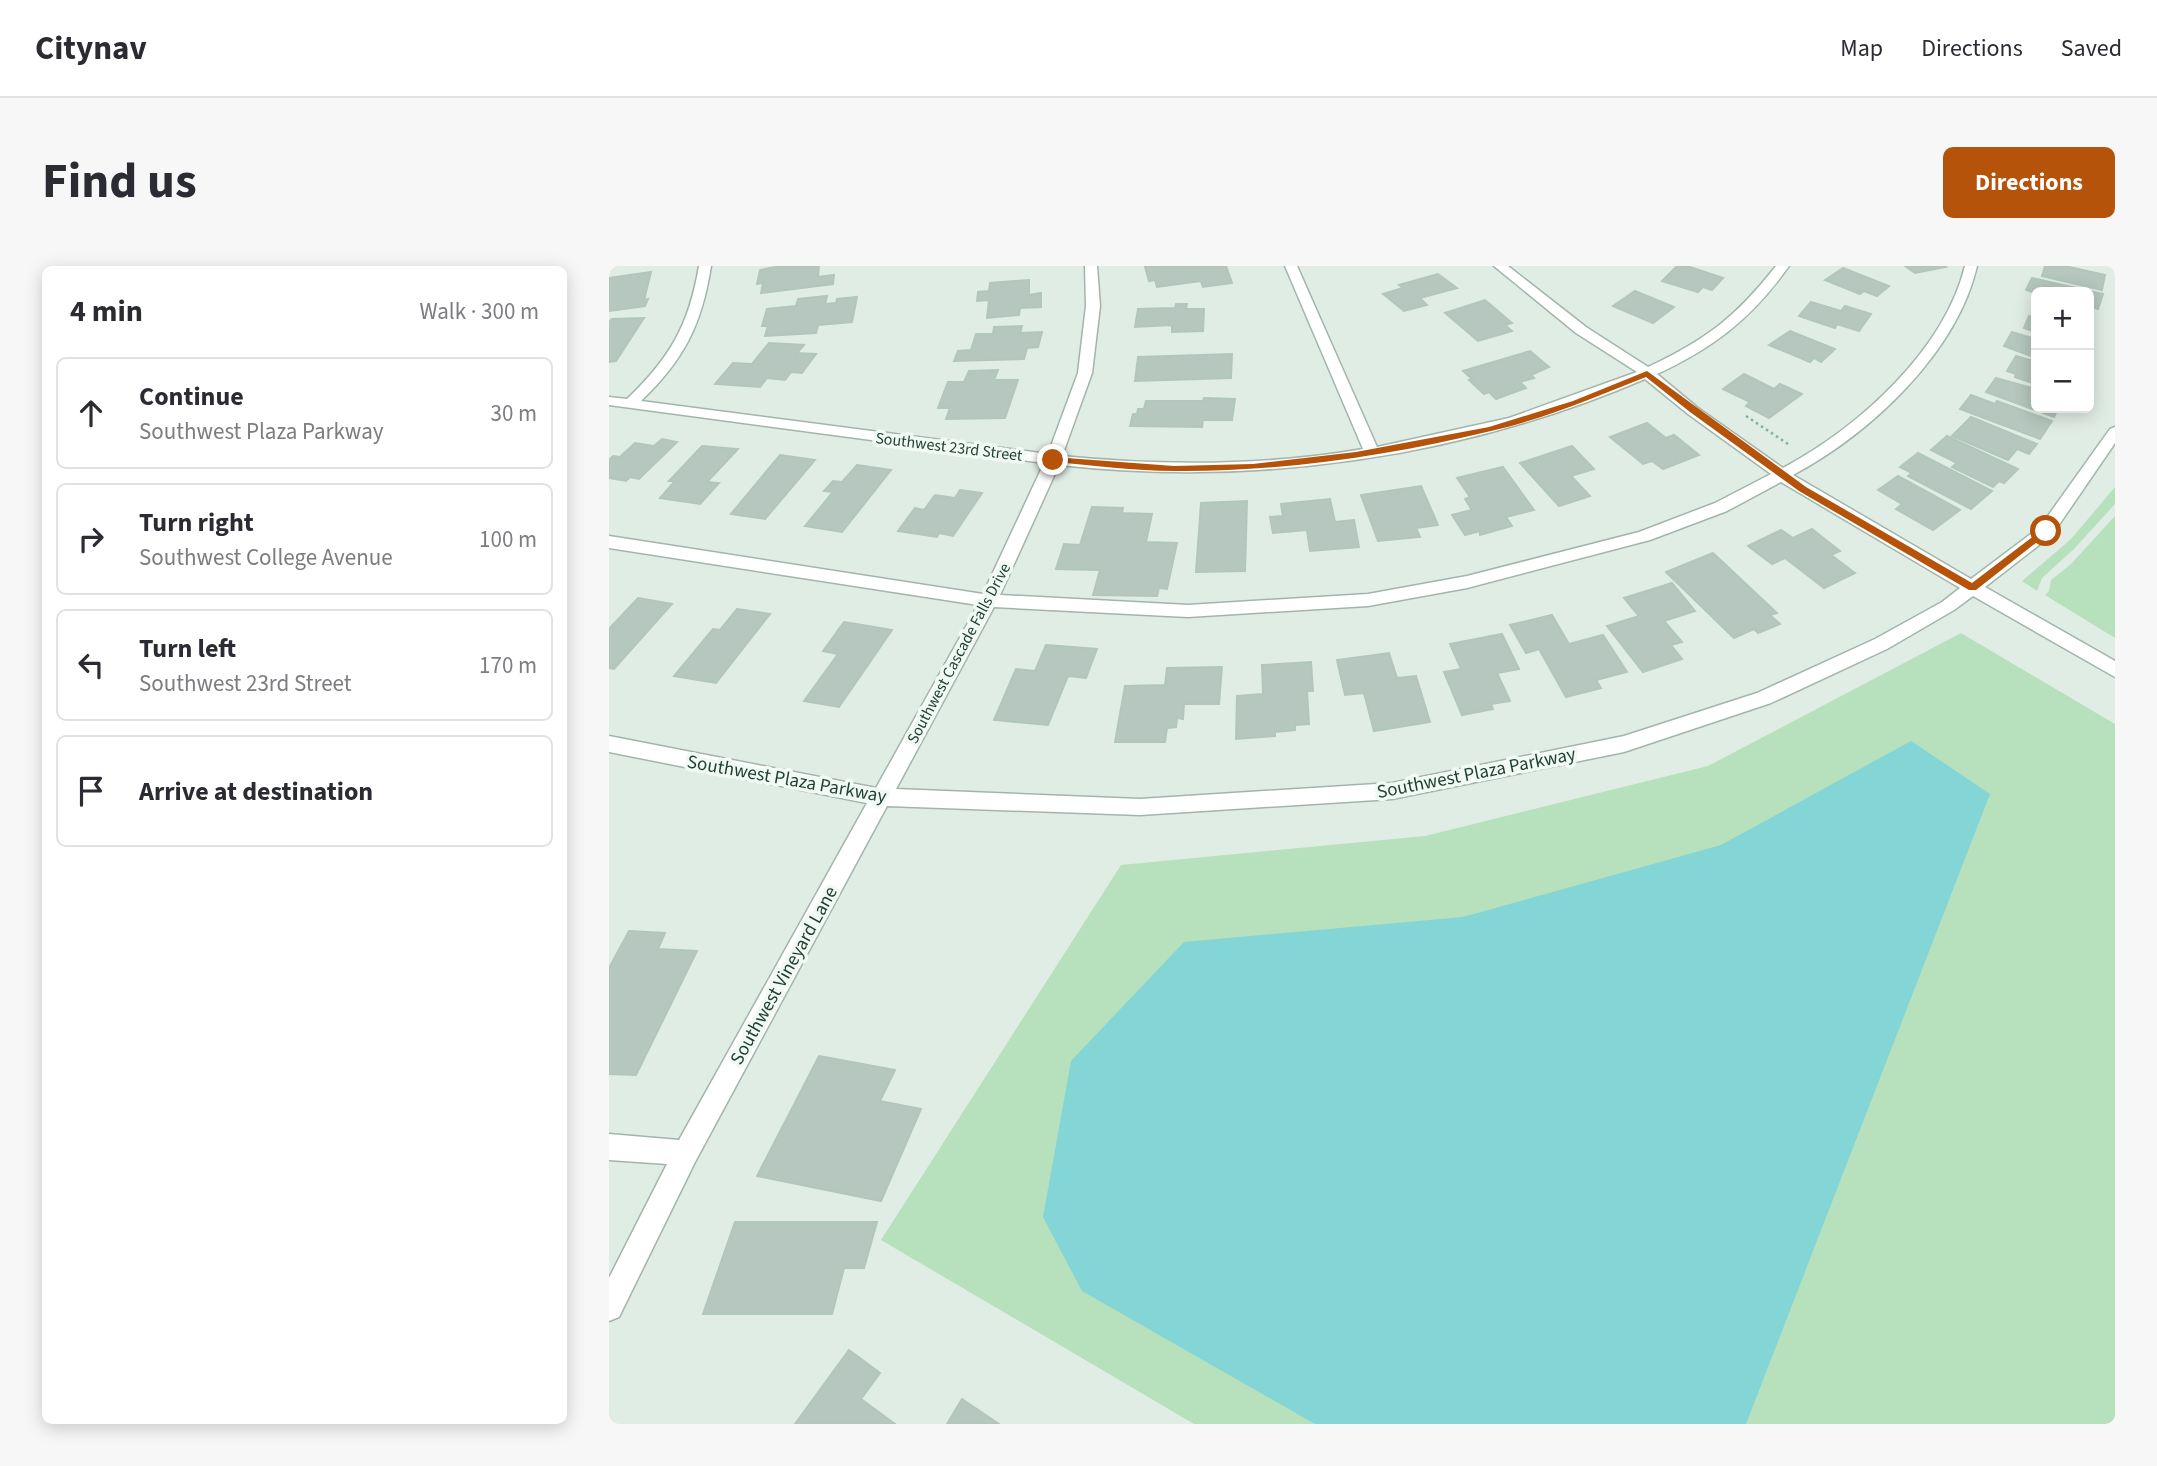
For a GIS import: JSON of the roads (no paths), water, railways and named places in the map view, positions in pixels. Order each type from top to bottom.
[{"type":"street","points":[[630,404],[662,375],[692,326],[705,266]]},
{"type":"street","name":"Southwest Cascade Falls Drive","points":[[879,797],[989,601],[1053,460],[1086,373],[1093,306],[1091,266]]},
{"type":"street","points":[[1291,266],[1372,452]]},
{"type":"street","points":[[1500,266],[1581,330],[1647,373],[1782,475],[2115,670]]},
{"type":"street","name":"Southwest 23rd Street","points":[[609,401],[1053,460],[1174,468],[1253,466],[1372,452],[1490,429],[1576,402],[1647,373],[1693,350],[1743,314],[1783,266]]},
{"type":"street","points":[[609,542],[989,601],[1188,611],[1368,600],[1467,582],[1644,536],[1721,507],[1811,459],[1845,435],[1900,387],[1940,337],[1966,288],[1971,266]]},
{"type":"street","name":"Southwest Plaza Parkway","points":[[609,744],[879,797],[1140,807],[1392,791],[1624,744],[1764,698],[1881,644],[1948,606],[2046,531],[2115,432]]},
{"type":"street","name":"Southwest Vineyard Lane","points":[[609,1307],[686,1153],[879,797]]},
{"type":"street","points":[[609,1147],[686,1153]]},
{"type":"water","points":[[1911,741],[1990,794],[1746,1424],[1315,1424],[1082,1291],[1043,1217],[1071,1061],[1184,942],[1463,917],[1721,845]]}]
